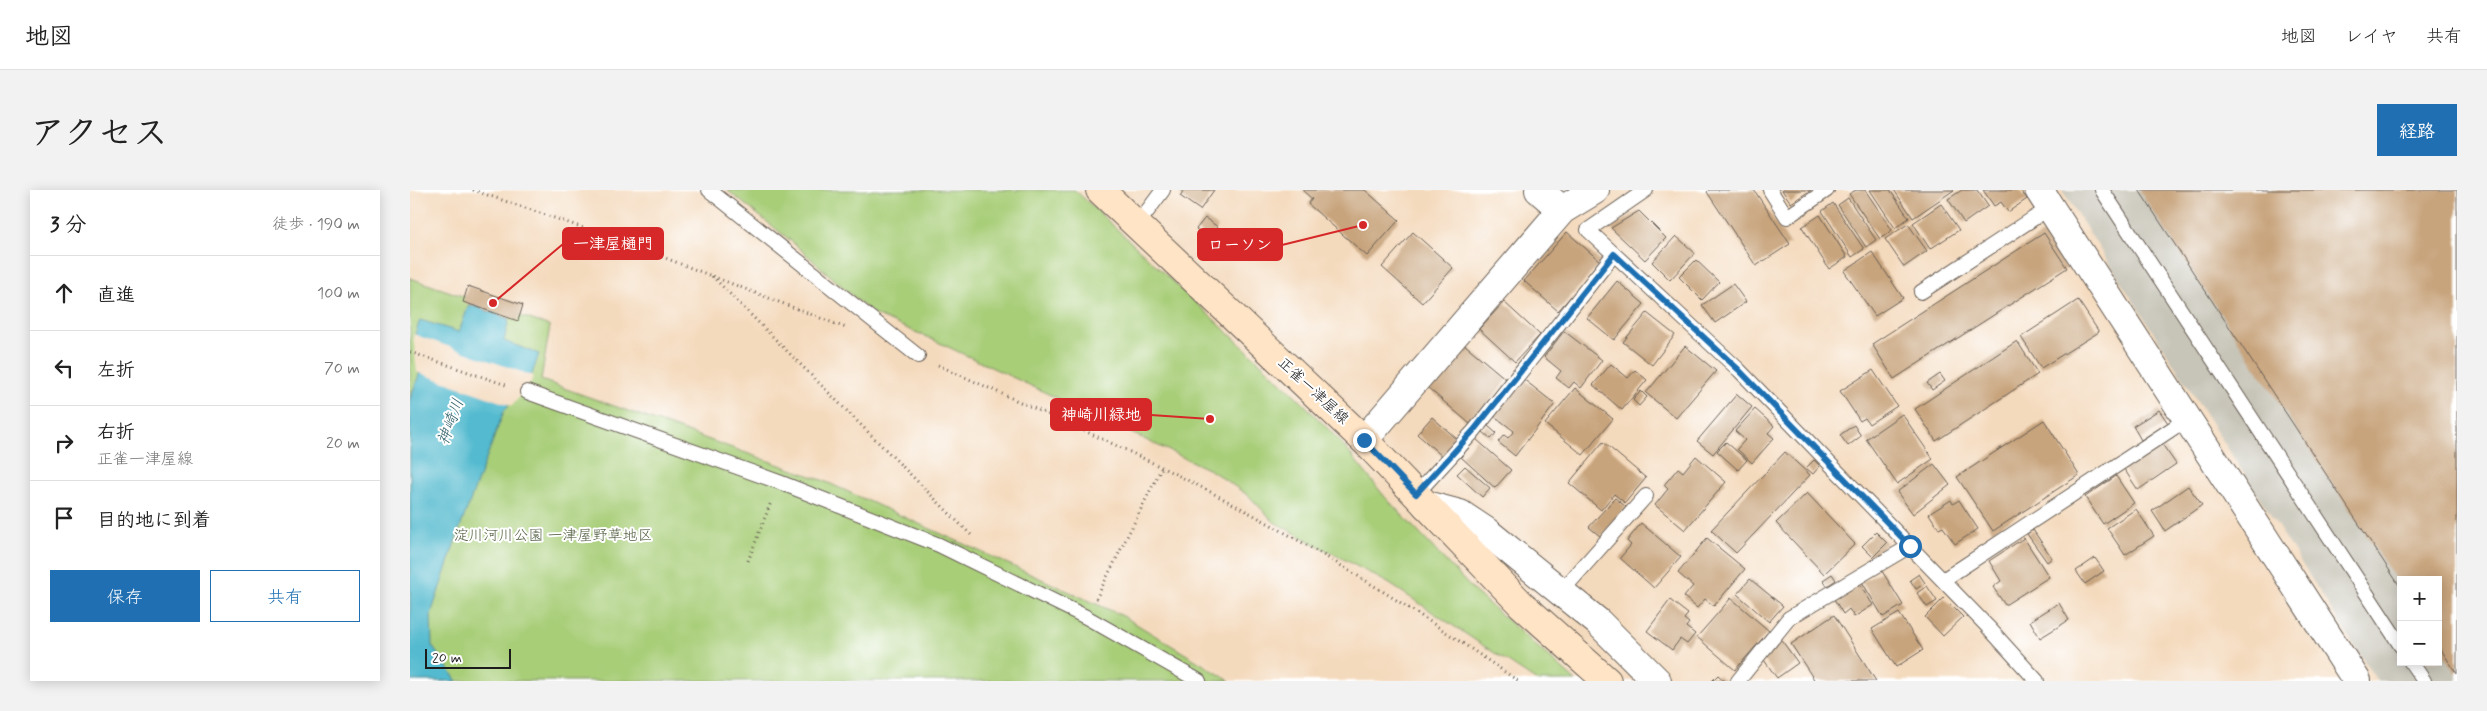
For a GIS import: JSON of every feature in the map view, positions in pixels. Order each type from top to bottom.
[{"type":"main road","name":"正雀一津屋線","points":[[1100,190],[1364,440],[1521,604],[1607,681]]},
{"type":"street","points":[[1539,190],[1562,210]]},
{"type":"street","points":[[1364,440],[1562,210],[1595,190]]},
{"type":"street","points":[[2045,199],[2357,681]]},
{"type":"street","points":[[1421,500],[1460,514],[1487,532],[1598,622],[1657,681]]},
{"type":"lane","points":[[709,190],[918,356]]},
{"type":"lane","points":[[1137,225],[1163,190]]},
{"type":"lane","points":[[1646,190],[1588,230],[1739,370],[1943,580],[2037,681]]},
{"type":"lane","points":[[1770,190],[1787,217],[1827,190]]},
{"type":"lane","points":[[2102,190],[2397,640]]},
{"type":"lane","points":[[1921,292],[2045,199]]},
{"type":"lane","points":[[1421,500],[1474,430],[1614,254]]},
{"type":"lane","points":[[527,392],[779,482],[939,545],[1086,617],[1181,676],[1199,681]]},
{"type":"lane","points":[[1943,580],[2187,418]]},
{"type":"lane","points":[[1560,593],[1646,496]]},
{"type":"lane","points":[[1738,681],[1789,618],[1910,546]]},
{"type":"lane","points":[[2414,666],[2424,681]]},
{"type":"path","points":[[474,190],[624,242],[855,332]]},
{"type":"path","points":[[710,275],[974,538]]},
{"type":"path","points":[[410,352],[527,392]]},
{"type":"path","points":[[918,356],[1162,467],[1258,518],[1426,618],[1518,681]]},
{"type":"path","points":[[1086,617],[1162,467]]},
{"type":"path","points":[[748,561],[779,482]]},
{"type":"shaded area","points":[[2062,190],[2457,190],[2457,681],[2377,681]]},
{"type":"green space","points":[[727,190],[1075,190],[1297,397],[1339,440],[1385,497],[1474,591],[1576,681],[1537,681],[1390,584],[1274,522],[1249,496],[1212,471],[927,337],[873,314],[791,241]]},
{"type":"green space","name":"淀川河川公園 一津屋野草地区","points":[[410,278],[550,326],[541,380],[822,480],[1123,616],[1230,681],[435,681],[410,666]]},
{"type":"water","name":"神崎川","points":[[469,304],[509,319],[504,341],[539,354],[530,380],[504,411],[458,533],[431,614],[432,646],[457,681],[410,681],[410,399],[420,372],[415,334],[420,320],[459,332]]},
{"type":"pier","points":[[413,334],[533,376],[530,384],[512,406],[417,372]]},
{"type":"building","points":[[1184,190],[1214,190],[1200,210],[1180,196]]},
{"type":"building","points":[[1302,190],[1365,190],[1399,220],[1367,256],[1308,204],[1312,199]]},
{"type":"building","points":[[1709,190],[1754,190],[1790,244],[1756,266],[1707,192]]},
{"type":"building","points":[[1782,190],[1811,190],[1791,203]]},
{"type":"building","points":[[1856,190],[1865,190],[1892,230],[1880,239],[1849,194]]},
{"type":"building","points":[[1870,190],[1890,190],[1909,218],[1895,228]]},
{"type":"building","points":[[1894,190],[1954,190],[1913,218]]},
{"type":"building","points":[[1962,190],[1977,190],[1988,206],[1964,223],[1948,199]]},
{"type":"building","points":[[1983,190],[2020,190],[2027,199],[2008,212],[2001,202],[1994,206]]},
{"type":"building","points":[[2139,190],[2457,190],[2457,674],[2442,651],[2442,576],[2397,576],[2397,582]]},
{"type":"building","points":[[1848,198],[1876,240],[1866,247],[1838,205]]},
{"type":"building","points":[[1833,203],[1864,249],[1852,257],[1822,211]]},
{"type":"building","points":[[1941,204],[1959,230],[1930,249],[1913,223]]},
{"type":"building","points":[[1639,211],[1666,238],[1645,260],[1611,228]]},
{"type":"building","points":[[1820,215],[1847,257],[1829,269],[1802,227]]},
{"type":"building","points":[[1205,218],[1218,227],[1209,239],[1196,229]]},
{"type":"building","points":[[1908,224],[1927,251],[1904,267],[1885,239]]},
{"type":"building","points":[[1413,232],[1453,268],[1422,303],[1382,267]]},
{"type":"building","points":[[1567,232],[1601,262],[1558,311],[1524,281]]},
{"type":"building","points":[[2044,233],[2067,268],[1894,379],[1872,344]]},
{"type":"building","points":[[1676,236],[1695,253],[1670,280],[1652,262]]},
{"type":"building","points":[[1872,252],[1903,298],[1875,316],[1844,271]]},
{"type":"building","points":[[1696,260],[1719,282],[1702,300],[1679,277]]},
{"type":"building","points":[[1617,281],[1644,304],[1614,340],[1587,318]]},
{"type":"building","points":[[1733,284],[1746,302],[1715,323],[1702,305]]},
{"type":"building","points":[[468,286],[523,305],[518,321],[463,302]]},
{"type":"building","points":[[2078,300],[2099,332],[2041,368],[2021,337]]},
{"type":"building","points":[[1504,302],[1540,335],[1515,362],[1479,329]]},
{"type":"building","points":[[1647,313],[1675,335],[1652,365],[1623,342]]},
{"type":"building","points":[[1564,331],[1602,360],[1581,388],[1574,382],[1569,388],[1556,378],[1561,371],[1544,357]]},
{"type":"building","points":[[2017,341],[2038,374],[1936,441],[1915,409]]},
{"type":"building","points":[[1464,344],[1507,380],[1470,424],[1427,387]]},
{"type":"building","points":[[1685,346],[1716,371],[1676,418],[1646,393]]},
{"type":"building","points":[[1611,364],[1628,378],[1635,370],[1647,380],[1622,410],[1593,385]]},
{"type":"building","points":[[1873,370],[1897,406],[1869,424],[1865,418],[1860,421],[1840,391]]},
{"type":"building","points":[[1940,374],[1945,381],[1932,390],[1927,383]]},
{"type":"building","points":[[1522,378],[1555,404],[1515,456],[1498,442],[1504,435],[1508,438],[1514,431],[1493,415]]},
{"type":"building","points":[[1575,388],[1613,419],[1583,455],[1545,424]]},
{"type":"building","points":[[1641,391],[1647,397],[1639,406],[1633,400]]},
{"type":"building","points":[[1737,394],[1752,407],[1713,454],[1697,441]]},
{"type":"building","points":[[1755,409],[1774,426],[1768,433],[1774,438],[1752,463],[1737,449],[1745,440],[1735,431]]},
{"type":"building","points":[[2159,410],[2168,423],[2141,440],[2133,426]]},
{"type":"building","points":[[1902,414],[1933,459],[1897,484],[1866,439]]},
{"type":"building","points":[[1432,417],[1458,440],[1443,457],[1417,434]]},
{"type":"building","points":[[2044,420],[2079,475],[1993,531],[1957,477]]},
{"type":"building","points":[[1487,425],[1496,433],[1491,439],[1482,431]]},
{"type":"building","points":[[1854,425],[1861,436],[1848,446],[1840,435]]},
{"type":"building","points":[[1476,439],[1511,470],[1495,488],[1461,457]]},
{"type":"building","points":[[1603,442],[1646,478],[1625,503],[1614,494],[1601,510],[1569,483]]},
{"type":"building","points":[[1726,442],[1747,460],[1738,470],[1717,451]]},
{"type":"building","points":[[2162,444],[2176,464],[2138,490],[2124,469]]},
{"type":"building","points":[[1785,452],[1810,475],[1736,553],[1711,530]]},
{"type":"building","points":[[1696,456],[1726,482],[1685,530],[1655,505],[1668,489],[1664,485],[1678,468],[1683,472]]},
{"type":"building","points":[[1814,460],[1820,466],[1813,474],[1806,468]]},
{"type":"building","points":[[1934,464],[1950,485],[1913,514],[1897,492]]},
{"type":"building","points":[[1465,466],[1490,488],[1482,497],[1457,474]]},
{"type":"building","points":[[2116,476],[2134,503],[2103,524],[2085,497]]},
{"type":"building","points":[[2188,486],[2202,505],[2165,531],[2152,511]]},
{"type":"building","points":[[1807,493],[1855,544],[1824,574],[1776,523]]},
{"type":"building","points":[[1615,498],[1626,507],[1601,537],[1589,527]]},
{"type":"building","points":[[1951,500],[1953,504],[1959,500],[1978,529],[1955,544],[1943,527],[1939,529],[1929,514]]},
{"type":"building","points":[[2136,509],[2154,536],[2125,555],[2107,528]]},
{"type":"building","points":[[1641,523],[1681,557],[1654,588],[1620,558],[1631,545],[1627,541]]},
{"type":"building","points":[[2033,530],[2052,558],[2047,562],[2027,534]]},
{"type":"building","points":[[1876,532],[1887,543],[1873,557],[1862,546]]},
{"type":"building","points":[[1707,538],[1745,569],[1714,606],[1705,599],[1697,608],[1684,597],[1693,586],[1678,573]]},
{"type":"building","points":[[2024,538],[2049,577],[2005,605],[1993,587],[2001,581],[1989,561]]},
{"type":"building","points":[[2095,558],[2104,571],[2085,584],[2076,571]]},
{"type":"building","points":[[1882,571],[1903,605],[1883,617],[1862,582]]},
{"type":"building","points":[[1832,574],[1836,580],[1827,586],[1823,580]]},
{"type":"building","points":[[1919,574],[1925,583],[1916,589],[1910,580]]},
{"type":"building","points":[[1750,579],[1783,606],[1769,622],[1737,594]]},
{"type":"building","points":[[1859,583],[1873,605],[1854,617],[1849,609],[1843,614],[1834,599]]},
{"type":"building","points":[[1927,586],[1937,601],[1927,607],[1917,593]]},
{"type":"building","points":[[1731,598],[1769,631],[1735,670],[1697,637]]},
{"type":"building","points":[[1944,598],[1963,617],[1943,636],[1925,617]]},
{"type":"building","points":[[1670,600],[1688,614],[1684,619],[1689,623],[1686,627],[1695,634],[1687,644],[1680,639],[1672,650],[1647,631]]},
{"type":"building","points":[[2059,603],[2069,620],[2040,638],[2030,621]]},
{"type":"building","points":[[1899,613],[1923,650],[1896,667],[1872,629]]},
{"type":"building","points":[[1834,615],[1876,681],[1815,681],[1791,644]]},
{"type":"building","points":[[1780,638],[1798,663],[1777,678],[1764,660]]},
{"type":"building","points":[[1718,675],[1725,681],[1712,681]]},
{"type":"place","name":"ローソン","points":[[1363,225]]},
{"type":"place","name":"一津屋樋門","points":[[493,303]]},
{"type":"place","name":"神崎川緑地","points":[[1210,419]]},
{"type":"route","points":[[1364,440],[1416,494],[1474,430],[1614,254],[1739,370],[1910,546]]}]
